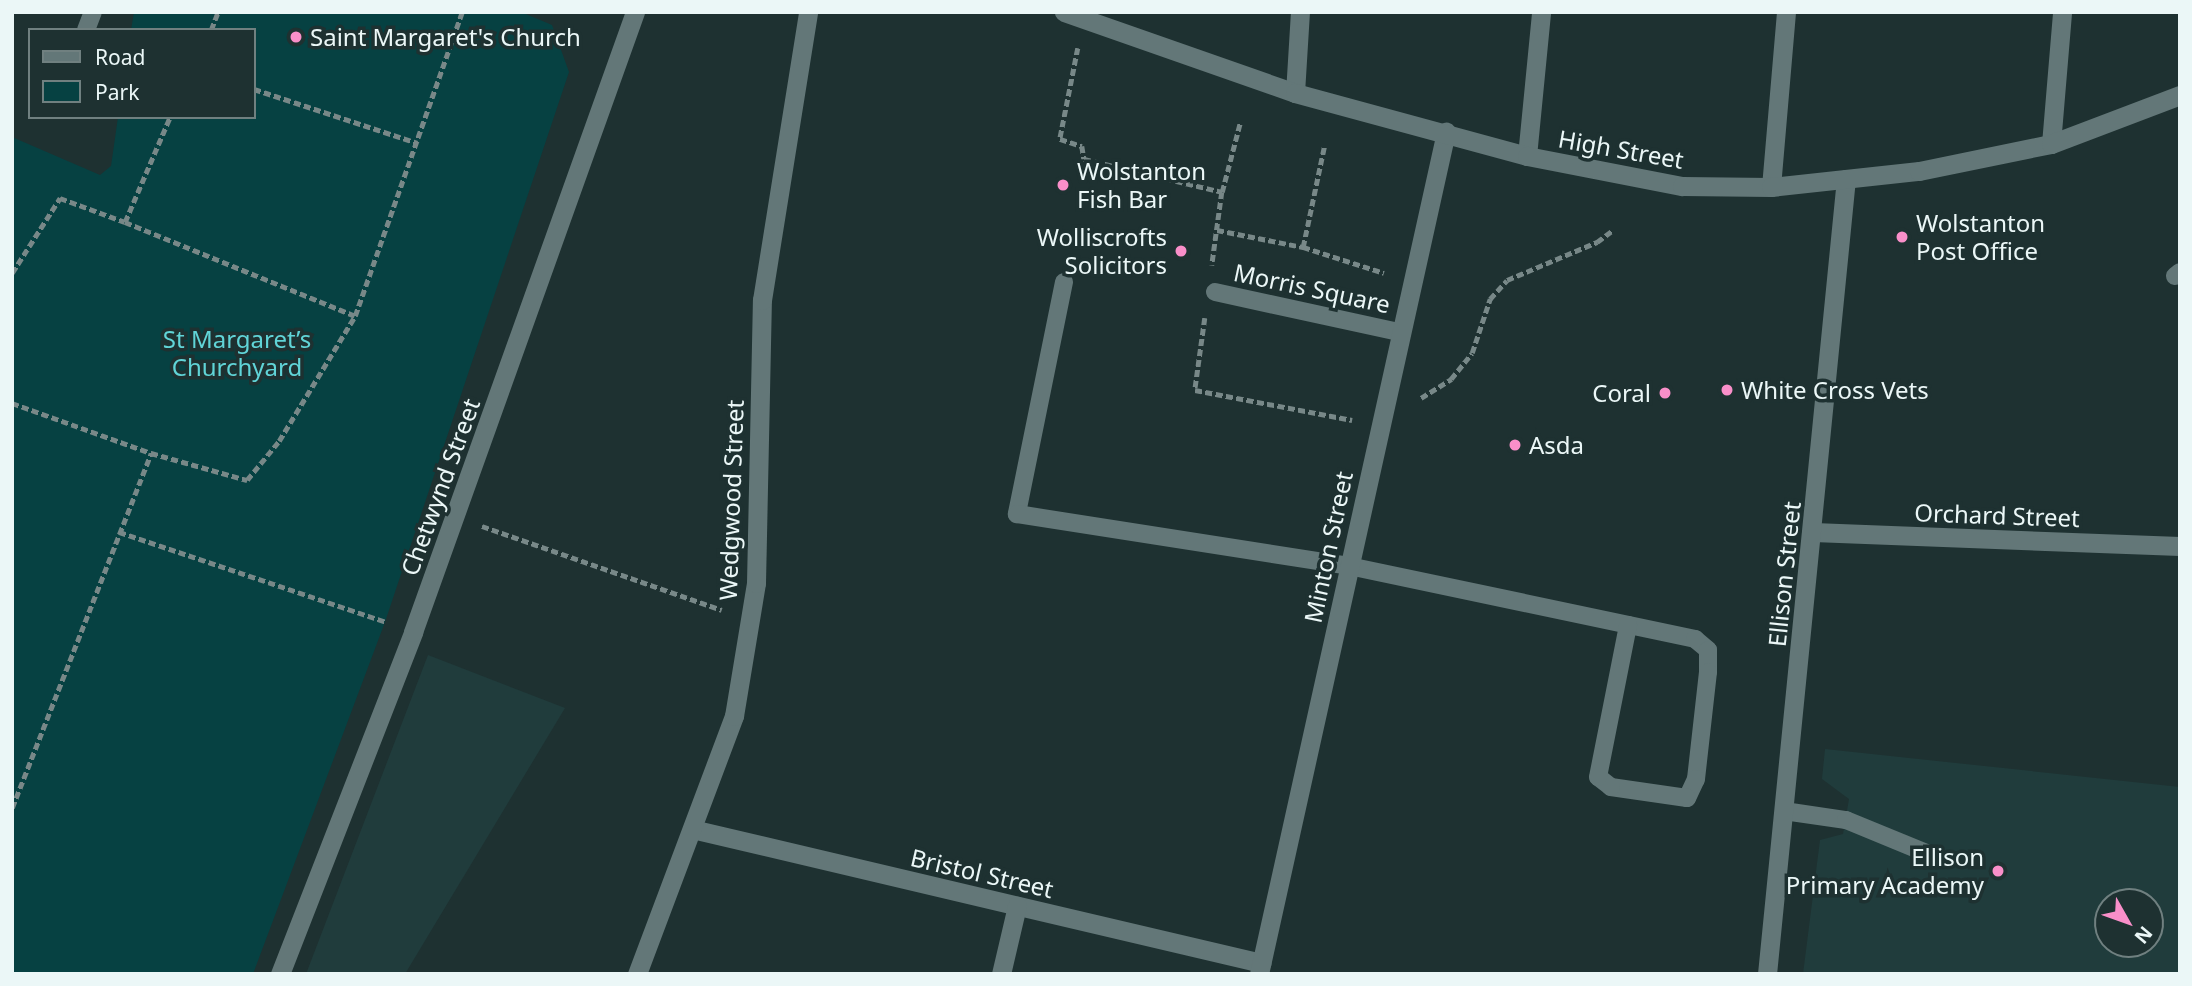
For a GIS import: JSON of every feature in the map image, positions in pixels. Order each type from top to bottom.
[{"type":"street","name":"Chetwynd Street","points":[[280,974],[413,632],[635,12]]},
{"type":"street","name":"Wedgwood Street","points":[[637,974],[734,716],[755,583],[762,300],[808,12]]},
{"type":"street","name":"High Street","points":[[1064,12],[1295,93],[1527,156],[1682,186],[1771,187],[1919,171],[2051,144],[2180,95]]},
{"type":"street","points":[[1295,93],[1300,12]]},
{"type":"street","points":[[1527,156],[1541,12]]},
{"type":"street","points":[[1771,187],[1786,12]]},
{"type":"street","points":[[2051,144],[2062,12]]},
{"type":"street","name":"Minton Street","points":[[1260,969],[1399,332],[1446,132]]},
{"type":"street","name":"Ellison Street","points":[[1767,974],[1846,179]]},
{"type":"street","name":"Orchard Street","points":[[1813,532],[2180,546]]},
{"type":"street","name":"Bristol Street","points":[[692,828],[1017,906],[1260,969]]},
{"type":"street","points":[[1001,974],[1017,906]]},
{"type":"lane","points":[[1064,282],[1017,514],[1349,566],[1695,639],[1708,650],[1696,779],[1687,797],[1611,787],[1598,777],[1628,625]]},
{"type":"lane","name":"Morris Square","points":[[1215,292],[1399,332]]},
{"type":"lane","points":[[1784,811],[1846,820],[1936,857]]},
{"type":"path","points":[[12,403],[151,453],[247,480],[279,441],[355,316],[462,12]]},
{"type":"path","points":[[1079,47],[1060,139],[1082,145],[1084,159],[1222,192]]},
{"type":"path","points":[[256,90],[417,143]]},
{"type":"path","points":[[125,222],[169,119]]},
{"type":"path","points":[[1211,270],[1222,192],[1240,123]]},
{"type":"path","points":[[1303,247],[1324,148]]},
{"type":"path","points":[[12,272],[60,198],[355,316]]},
{"type":"path","points":[[1217,230],[1303,247],[1385,273]]},
{"type":"path","points":[[1421,398],[1451,379],[1472,353],[1490,299],[1507,280],[1597,242],[1613,230]]},
{"type":"path","points":[[1206,310],[1195,390],[1352,420]]},
{"type":"path","points":[[12,808],[151,453]]},
{"type":"path","points":[[455,517],[750,619]]},
{"type":"path","points":[[119,532],[413,632]]},
{"type":"shaded area","points":[[428,655],[565,708],[405,974],[306,974]]},
{"type":"shaded area","name":"Ellison Primary Academy","points":[[1825,749],[2180,787],[2180,974],[1803,974],[1820,840],[1843,834],[1849,799],[1822,779]]},
{"type":"green space","name":"St Margaret’s Churchyard","points":[[134,12],[521,12],[552,25],[569,72],[385,622],[253,974],[12,974],[12,137],[100,175],[111,166],[118,119],[256,119],[256,28],[131,28]]},
{"type":"place","name":"Saint Margaret's Church","points":[[296,37]]},
{"type":"place","name":"Wolstanton Fish Bar","points":[[1063,185]]},
{"type":"place","name":"Wolstanton Post Office","points":[[1902,237]]},
{"type":"place","name":"Wolliscrofts Solicitors","points":[[1181,251]]},
{"type":"place","name":"White Cross Vets","points":[[1727,390]]},
{"type":"place","name":"Coral","points":[[1665,393]]},
{"type":"place","name":"Asda","points":[[1515,445]]},
{"type":"place","name":"Ellison Primary Academy","points":[[1998,871]]}]
